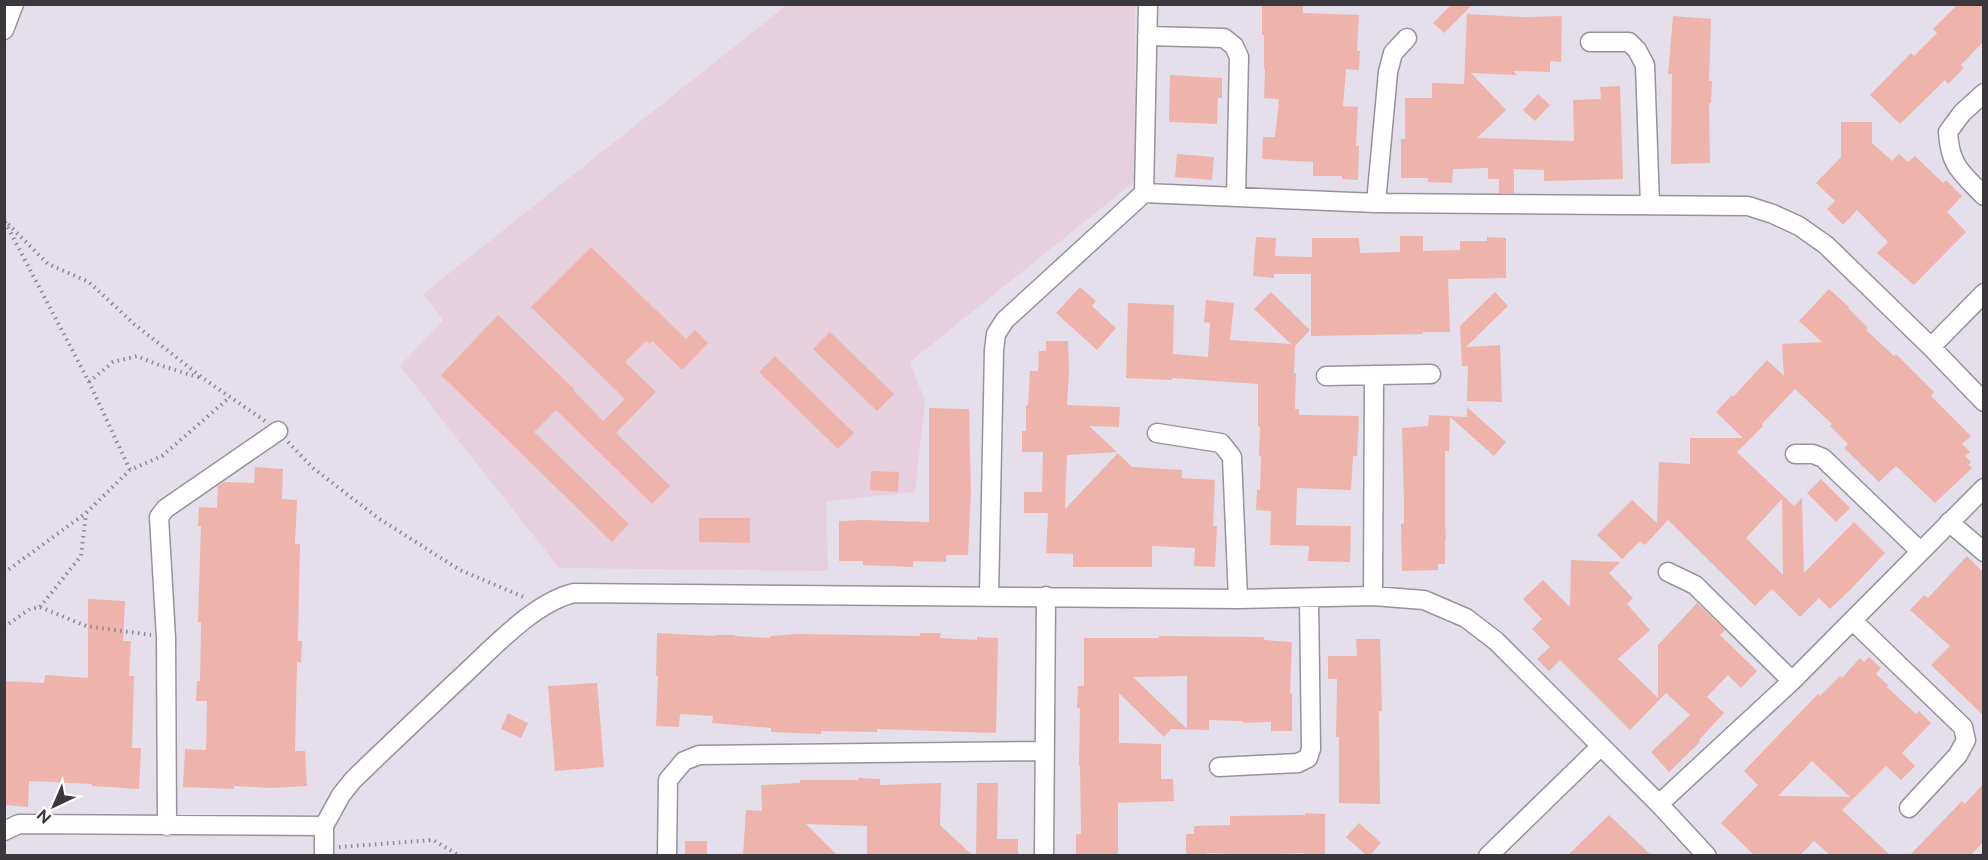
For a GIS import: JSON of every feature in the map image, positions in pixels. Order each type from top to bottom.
[{"type":"street","points":[[4,30],[14,4]]},
{"type":"street","points":[[1144,194],[1148,4]]},
{"type":"street","points":[[1148,36],[1224,38],[1234,46],[1239,57],[1236,197]]},
{"type":"street","points":[[1376,203],[1388,72],[1393,52],[1407,38]]},
{"type":"street","points":[[1590,42],[1629,42],[1637,50],[1645,65],[1650,206]]},
{"type":"street","points":[[1983,93],[1962,113],[1948,132],[1949,151],[1957,168],[1983,196]]},
{"type":"street","points":[[989,596],[992,395],[996,334],[1005,320],[1144,194],[1376,203],[1748,206],[1799,226],[1826,245],[1931,347],[1983,402]]},
{"type":"street","points":[[1931,347],[1983,293]]},
{"type":"street","points":[[1326,376],[1431,374]]},
{"type":"street","points":[[1373,596],[1374,375]]},
{"type":"street","points":[[167,826],[166,638],[159,517],[165,509],[278,431]]},
{"type":"street","points":[[1157,433],[1221,443],[1232,457],[1238,599]]},
{"type":"street","points":[[1795,454],[1813,454],[1823,458],[1920,551]]},
{"type":"street","points":[[1659,804],[1792,681],[1983,488]]},
{"type":"street","points":[[1949,522],[1983,552]]},
{"type":"street","points":[[1668,572],[1695,585],[1792,681]]},
{"type":"street","points":[[324,852],[324,826],[352,780],[543,605],[574,593],[1238,599],[1373,596],[1424,600],[1466,618],[1496,641],[1707,855]]},
{"type":"street","points":[[1044,855],[1046,596]]},
{"type":"street","points":[[1219,767],[1298,763],[1308,758],[1311,749],[1309,598]]},
{"type":"street","points":[[1853,621],[1963,727],[1966,740],[1958,755],[1909,808]]},
{"type":"street","points":[[1488,855],[1601,746]]},
{"type":"street","points":[[667,855],[668,780],[684,761],[699,755],[1044,751]]},
{"type":"street","points":[[4,831],[19,824],[324,826]]},
{"type":"path","points":[[4,220],[48,264],[89,282],[134,324],[204,379],[278,431],[313,468],[378,518],[460,570],[543,605]]},
{"type":"path","points":[[4,220],[89,382],[130,470]]},
{"type":"path","points":[[89,382],[113,362],[137,356],[204,379]]},
{"type":"path","points":[[4,573],[86,513],[130,470],[162,456],[230,397]]},
{"type":"path","points":[[40,607],[81,556],[86,513]]},
{"type":"path","points":[[4,627],[30,609],[40,607],[86,626],[166,638]]},
{"type":"path","points":[[324,852],[433,840],[460,855]]},
{"type":"shaded area","points":[[787,5],[1135,5],[1135,181],[910,362],[925,401],[915,492],[826,501],[828,571],[559,568],[400,366],[443,320],[423,294]]},
{"type":"building","points":[[1262,4],[1303,6],[1303,13],[1359,15],[1357,51],[1360,51],[1359,70],[1346,69],[1343,106],[1358,107],[1356,146],[1359,146],[1358,180],[1342,179],[1342,176],[1313,176],[1313,162],[1262,159],[1263,137],[1275,137],[1279,99],[1264,98]]},
{"type":"building","points":[[1452,4],[1473,4],[1444,33],[1433,23]]},
{"type":"building","points":[[1958,4],[1983,4],[1983,42],[1961,65],[1964,68],[1948,84],[1945,80],[1900,124],[1870,95],[1911,53],[1914,56],[1937,33],[1933,29]]},
{"type":"building","points":[[1467,14],[1523,17],[1562,16],[1561,62],[1550,61],[1550,72],[1513,71],[1517,75],[1471,73],[1506,110],[1477,138],[1574,141],[1573,100],[1601,99],[1600,87],[1620,86],[1623,179],[1544,181],[1544,170],[1514,169],[1514,193],[1499,193],[1499,179],[1488,179],[1488,168],[1453,169],[1452,183],[1428,182],[1428,178],[1401,178],[1401,139],[1405,139],[1405,98],[1432,98],[1432,83],[1464,84]]},
{"type":"building","points":[[1673,16],[1711,19],[1710,163],[1671,164],[1672,74],[1668,74]]},
{"type":"building","points":[[1170,75],[1222,78],[1222,98],[1218,98],[1217,124],[1169,122]]},
{"type":"building","points":[[1538,94],[1550,105],[1535,121],[1523,110]]},
{"type":"building","points":[[1841,122],[1872,122],[1872,143],[1892,161],[1899,154],[1908,162],[1915,156],[1943,183],[1946,180],[1962,196],[1947,212],[1966,232],[1914,285],[1877,253],[1888,242],[1857,210],[1843,225],[1827,209],[1835,201],[1816,183],[1841,157]]},
{"type":"building","points":[[1177,154],[1214,157],[1212,180],[1175,177]]},
{"type":"building","points":[[1400,236],[1423,236],[1423,251],[1460,250],[1460,241],[1487,241],[1487,237],[1506,238],[1506,278],[1448,279],[1450,332],[1311,336],[1311,274],[1274,274],[1274,278],[1253,276],[1256,237],[1276,238],[1275,256],[1312,257],[1312,238],[1359,238],[1360,253],[1400,252]]},
{"type":"building","points":[[591,247],[686,339],[695,330],[708,343],[682,370],[652,341],[650,344],[646,341],[625,362],[656,392],[616,433],[670,486],[652,504],[556,410],[534,432],[629,524],[612,542],[441,375],[498,315],[575,390],[603,421],[625,399],[531,307]]},
{"type":"building","points":[[1080,287],[1096,301],[1092,306],[1116,328],[1097,350],[1056,313]]},
{"type":"building","points":[[1829,289],[1868,328],[1866,330],[1894,356],[1896,354],[1934,392],[1931,396],[1971,436],[1962,444],[1970,452],[1965,456],[1971,462],[1968,465],[1972,468],[1935,503],[1896,466],[1879,482],[1844,448],[1848,444],[1830,426],[1832,424],[1795,389],[1737,452],[1794,506],[1802,498],[1804,573],[1854,522],[1885,553],[1851,589],[1830,609],[1819,598],[1800,617],[1772,589],[1755,606],[1668,520],[1645,545],[1640,541],[1622,559],[1597,535],[1632,500],[1657,523],[1659,462],[1690,464],[1690,438],[1743,438],[1716,412],[1767,360],[1784,376],[1782,344],[1822,342],[1799,321]],"holes":[[[1782,499],[1783,575],[1746,538]]]},
{"type":"building","points":[[1271,292],[1310,330],[1295,346],[1295,409],[1299,409],[1299,415],[1359,416],[1357,456],[1353,456],[1351,490],[1297,488],[1296,525],[1351,526],[1350,562],[1308,561],[1309,546],[1270,545],[1271,511],[1256,510],[1257,489],[1260,490],[1261,456],[1259,456],[1258,384],[1172,378],[1172,380],[1126,378],[1128,303],[1174,305],[1173,354],[1208,357],[1210,323],[1204,322],[1206,300],[1234,303],[1230,340],[1291,344],[1254,309]]},
{"type":"building","points":[[1495,292],[1508,306],[1466,347],[1500,345],[1502,402],[1467,401],[1468,366],[1462,366],[1460,326]]},
{"type":"building","points":[[830,332],[894,394],[877,411],[813,349]]},
{"type":"building","points":[[1046,341],[1068,341],[1067,405],[1120,407],[1119,427],[1089,426],[1117,452],[1067,455],[1065,509],[1118,453],[1132,467],[1182,470],[1182,478],[1215,480],[1213,526],[1217,526],[1215,567],[1194,566],[1195,548],[1152,546],[1152,567],[1073,567],[1073,554],[1046,553],[1048,513],[1024,513],[1024,492],[1042,492],[1043,452],[1022,452],[1022,431],[1026,431],[1030,371],[1038,371],[1039,351],[1046,351]]},
{"type":"building","points":[[775,356],[854,433],[838,449],[759,372]]},
{"type":"building","points":[[1467,407],[1506,442],[1494,456],[1450,417],[1449,451],[1445,451],[1445,564],[1438,564],[1438,570],[1402,571],[1401,524],[1404,523],[1404,502],[1402,428],[1428,426],[1429,415],[1467,417]]},
{"type":"building","points":[[929,408],[969,409],[971,492],[968,555],[946,555],[946,562],[913,561],[913,567],[863,565],[863,561],[839,561],[839,521],[929,522]]},
{"type":"building","points":[[255,467],[283,469],[282,499],[297,500],[295,544],[300,544],[298,641],[302,641],[301,663],[297,662],[295,751],[305,751],[307,786],[270,788],[234,786],[234,789],[183,787],[185,749],[206,750],[207,701],[196,701],[197,681],[200,681],[201,622],[198,622],[201,526],[198,526],[199,507],[217,508],[218,486],[224,482],[254,483]]},
{"type":"building","points":[[871,471],[899,472],[898,492],[870,490]]},
{"type":"building","points":[[1821,479],[1850,508],[1836,522],[1807,493]]},
{"type":"building","points":[[699,518],[750,518],[750,543],[699,542]]},
{"type":"building","points":[[1967,556],[1983,572],[1983,715],[1931,665],[1950,646],[1910,610],[1924,595],[1928,598]]},
{"type":"building","points":[[1571,560],[1620,562],[1609,573],[1633,598],[1627,604],[1650,630],[1618,659],[1658,698],[1658,645],[1697,603],[1725,630],[1720,635],[1757,671],[1741,688],[1728,675],[1707,697],[1724,713],[1699,740],[1700,742],[1669,772],[1651,752],[1690,715],[1666,693],[1630,730],[1560,660],[1549,671],[1537,659],[1550,647],[1532,629],[1542,619],[1523,599],[1543,580],[1570,607]]},
{"type":"building","points":[[88,599],[125,601],[123,641],[131,641],[129,676],[134,676],[132,748],[141,748],[139,789],[29,781],[28,807],[6,805],[4,681],[44,683],[45,675],[88,678]]},
{"type":"building","points":[[657,633],[770,638],[770,636],[799,634],[920,636],[920,633],[941,633],[940,638],[977,640],[977,637],[998,638],[996,733],[877,729],[877,732],[821,731],[821,734],[771,732],[771,728],[712,723],[713,716],[680,714],[679,727],[656,726]]},
{"type":"building","points":[[1159,636],[1264,637],[1264,640],[1292,642],[1290,693],[1292,693],[1292,731],[1271,731],[1271,722],[1243,723],[1243,721],[1209,720],[1209,730],[1171,729],[1164,737],[1119,693],[1119,743],[1161,744],[1161,779],[1173,779],[1174,801],[1118,803],[1118,855],[1076,855],[1076,834],[1081,834],[1080,708],[1077,708],[1078,686],[1084,686],[1084,638],[1159,638]],"holes":[[[1187,676],[1187,729],[1133,677]]]},
{"type":"building","points":[[1356,639],[1380,639],[1382,711],[1379,711],[1380,804],[1339,803],[1339,737],[1336,737],[1337,679],[1328,679],[1328,656],[1357,656]]},
{"type":"building","points":[[1869,657],[1881,668],[1876,674],[1888,685],[1887,687],[1916,714],[1919,711],[1931,723],[1902,753],[1915,766],[1901,780],[1886,766],[1842,810],[1890,855],[1830,855],[1814,841],[1800,855],[1754,855],[1721,823],[1758,785],[1744,771],[1818,694],[1820,696],[1840,676],[1842,678],[1860,658],[1864,662]],"holes":[[[1812,761],[1850,797],[1778,796]]]},
{"type":"building","points":[[597,683],[604,767],[555,771],[548,686]]},
{"type":"building","points":[[508,713],[528,723],[521,738],[501,729]]},
{"type":"building","points":[[858,778],[880,779],[880,785],[941,783],[940,825],[972,855],[867,855],[867,826],[806,824],[837,855],[743,855],[746,810],[762,811],[761,785],[800,783],[800,780],[858,780]]},
{"type":"building","points":[[977,783],[998,783],[997,839],[1018,839],[1018,855],[976,855]]},
{"type":"building","points":[[1983,784],[1983,842],[1971,855],[1910,855],[1962,801],[1965,804]]},
{"type":"building","points":[[1305,813],[1325,814],[1325,855],[1207,853],[1207,855],[1186,855],[1186,834],[1194,834],[1194,826],[1230,825],[1230,816],[1305,815]]},
{"type":"building","points":[[1609,815],[1651,855],[1568,855]]},
{"type":"building","points":[[1359,823],[1381,843],[1370,855],[1366,855],[1346,837]]},
{"type":"building","points":[[685,841],[707,841],[707,855],[685,855]]}]
